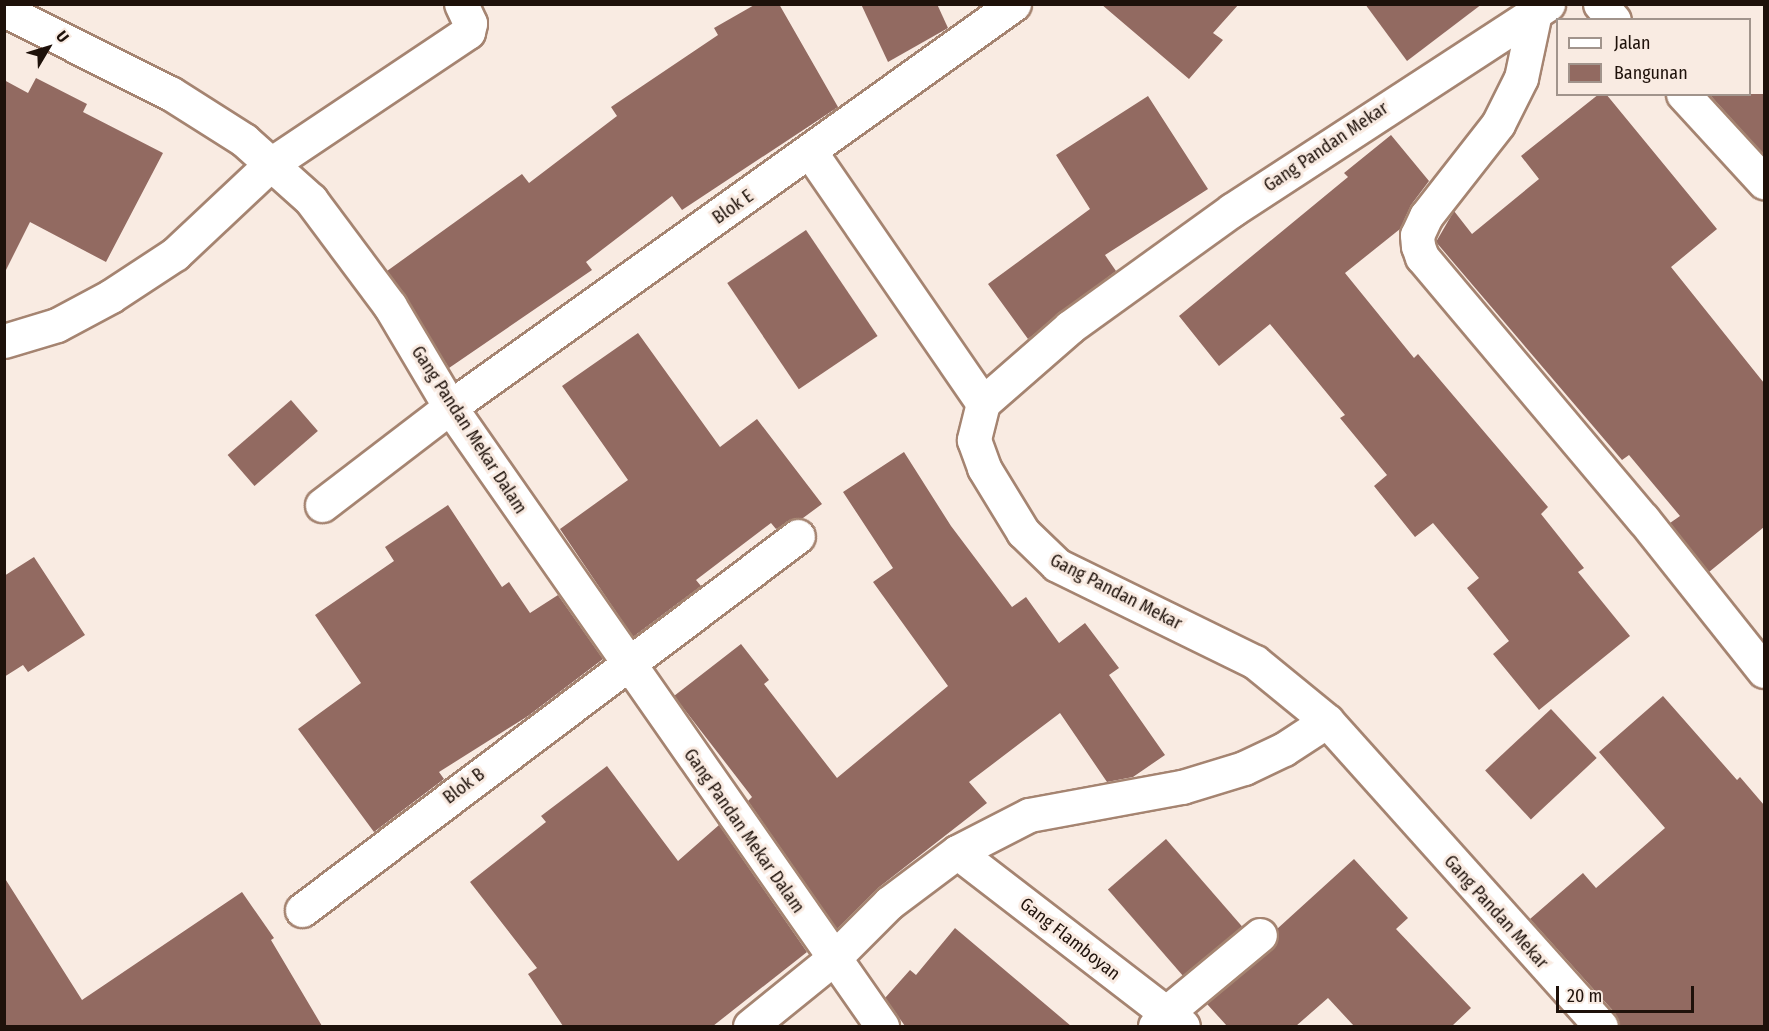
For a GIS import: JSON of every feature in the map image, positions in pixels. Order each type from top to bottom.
[{"type":"street","points":[[4,341],[57,325],[111,296],[175,254],[271,164],[468,32],[470,23],[460,4]]},
{"type":"street","name":"Blok E","points":[[322,505],[450,407],[811,153],[1014,4]]},
{"type":"street","points":[[1600,4],[1612,18]]},
{"type":"street","name":"Gang Pandan Mekar Dalam","points":[[4,10],[170,93],[244,140],[311,200],[390,306],[450,407],[882,1026]]},
{"type":"street","points":[[1541,11],[1521,78],[1498,124],[1426,216],[1417,235],[1418,246],[1422,257],[1754,636],[1764,671]]},
{"type":"street","name":"Gang Pandan Mekar","points":[[1541,11],[1401,96],[1233,210],[1070,327],[983,403],[974,440],[984,468],[1039,550],[1057,565],[1255,662],[1328,721],[1601,1026]]},
{"type":"street","points":[[1685,96],[1764,183]]},
{"type":"street","points":[[811,153],[983,403]]},
{"type":"street","name":"Blok B","points":[[302,910],[626,662],[798,536]]},
{"type":"street","points":[[750,1026],[834,958],[889,903],[957,852],[1029,815],[1182,788],[1244,768],[1284,749],[1328,721]]},
{"type":"street","name":"Gang Flamboyan","points":[[957,852],[1168,1022]]},
{"type":"street","points":[[1168,1022],[1260,935]]},
{"type":"building","points":[[756,4],[779,4],[838,107],[682,210],[672,196],[586,262],[592,270],[449,368],[387,271],[522,174],[529,183],[617,116],[611,107],[718,35],[714,28]]},
{"type":"building","points":[[861,4],[937,4],[948,28],[888,62]]},
{"type":"building","points":[[1101,4],[1239,4],[1213,33],[1223,40],[1189,79]]},
{"type":"building","points":[[1365,4],[1482,4],[1407,61]]},
{"type":"building","points":[[36,78],[87,104],[83,112],[163,153],[106,262],[30,222],[4,274],[4,80],[28,93]]},
{"type":"building","points":[[1764,94],[1764,155],[1711,96]]},
{"type":"building","points":[[1148,96],[1208,189],[1105,255],[1116,271],[1028,339],[988,284],[1090,209],[1056,155]]},
{"type":"building","points":[[1596,96],[1608,96],[1717,229],[1671,267],[1764,383],[1764,527],[1709,572],[1670,523],[1680,516],[1629,455],[1622,460],[1436,242],[1454,211],[1472,234],[1539,179],[1521,156]]},
{"type":"building","points":[[1391,135],[1429,181],[1411,205],[1400,229],[1345,273],[1414,358],[1418,354],[1548,507],[1541,514],[1584,568],[1578,572],[1630,636],[1539,710],[1493,654],[1509,641],[1467,588],[1479,578],[1433,523],[1415,537],[1374,486],[1387,475],[1340,418],[1345,415],[1270,324],[1219,366],[1179,316],[1348,177],[1344,173]]},
{"type":"building","points":[[806,230],[878,336],[799,389],[727,283]]},
{"type":"building","points":[[638,333],[720,447],[757,419],[822,504],[803,518],[795,518],[776,529],[771,523],[696,580],[701,586],[633,637],[560,529],[628,480],[562,386]]},
{"type":"building","points":[[291,400],[318,431],[255,486],[228,455]]},
{"type":"building","points":[[904,452],[951,526],[1012,607],[1026,597],[1059,643],[1085,623],[1119,668],[1109,675],[1165,755],[1133,777],[1107,782],[1060,713],[969,782],[987,803],[878,888],[837,929],[748,801],[752,797],[674,696],[741,644],[769,680],[764,684],[837,778],[948,686],[873,582],[893,568],[843,492]]},
{"type":"building","points":[[448,505],[502,587],[509,582],[530,613],[558,595],[603,659],[528,716],[439,772],[444,779],[374,832],[298,729],[361,683],[315,615],[394,561],[385,547]]},
{"type":"building","points":[[34,557],[85,635],[28,672],[23,665],[4,677],[4,576]]},
{"type":"building","points":[[1663,696],[1737,780],[1740,777],[1764,805],[1764,1026],[1619,1026],[1615,1013],[1530,919],[1583,873],[1596,888],[1665,828],[1599,752]]},
{"type":"building","points":[[1551,709],[1597,758],[1531,819],[1485,770]]},
{"type":"building","points":[[607,766],[678,861],[719,825],[807,952],[713,1026],[563,1026],[528,974],[537,968],[470,882],[546,822],[541,816]]},
{"type":"building","points":[[1166,839],[1242,927],[1184,977],[1108,890]]},
{"type":"building","points":[[1354,859],[1408,918],[1396,929],[1471,1008],[1452,1026],[1354,1026],[1328,998],[1296,1026],[1227,1026],[1207,1004],[1272,949],[1278,941],[1277,929]]},
{"type":"building","points":[[4,877],[82,1000],[242,892],[274,938],[271,940],[322,1026],[4,1026]]},
{"type":"building","points":[[955,928],[1071,1026],[905,1026],[885,998],[910,970],[916,975]]}]
